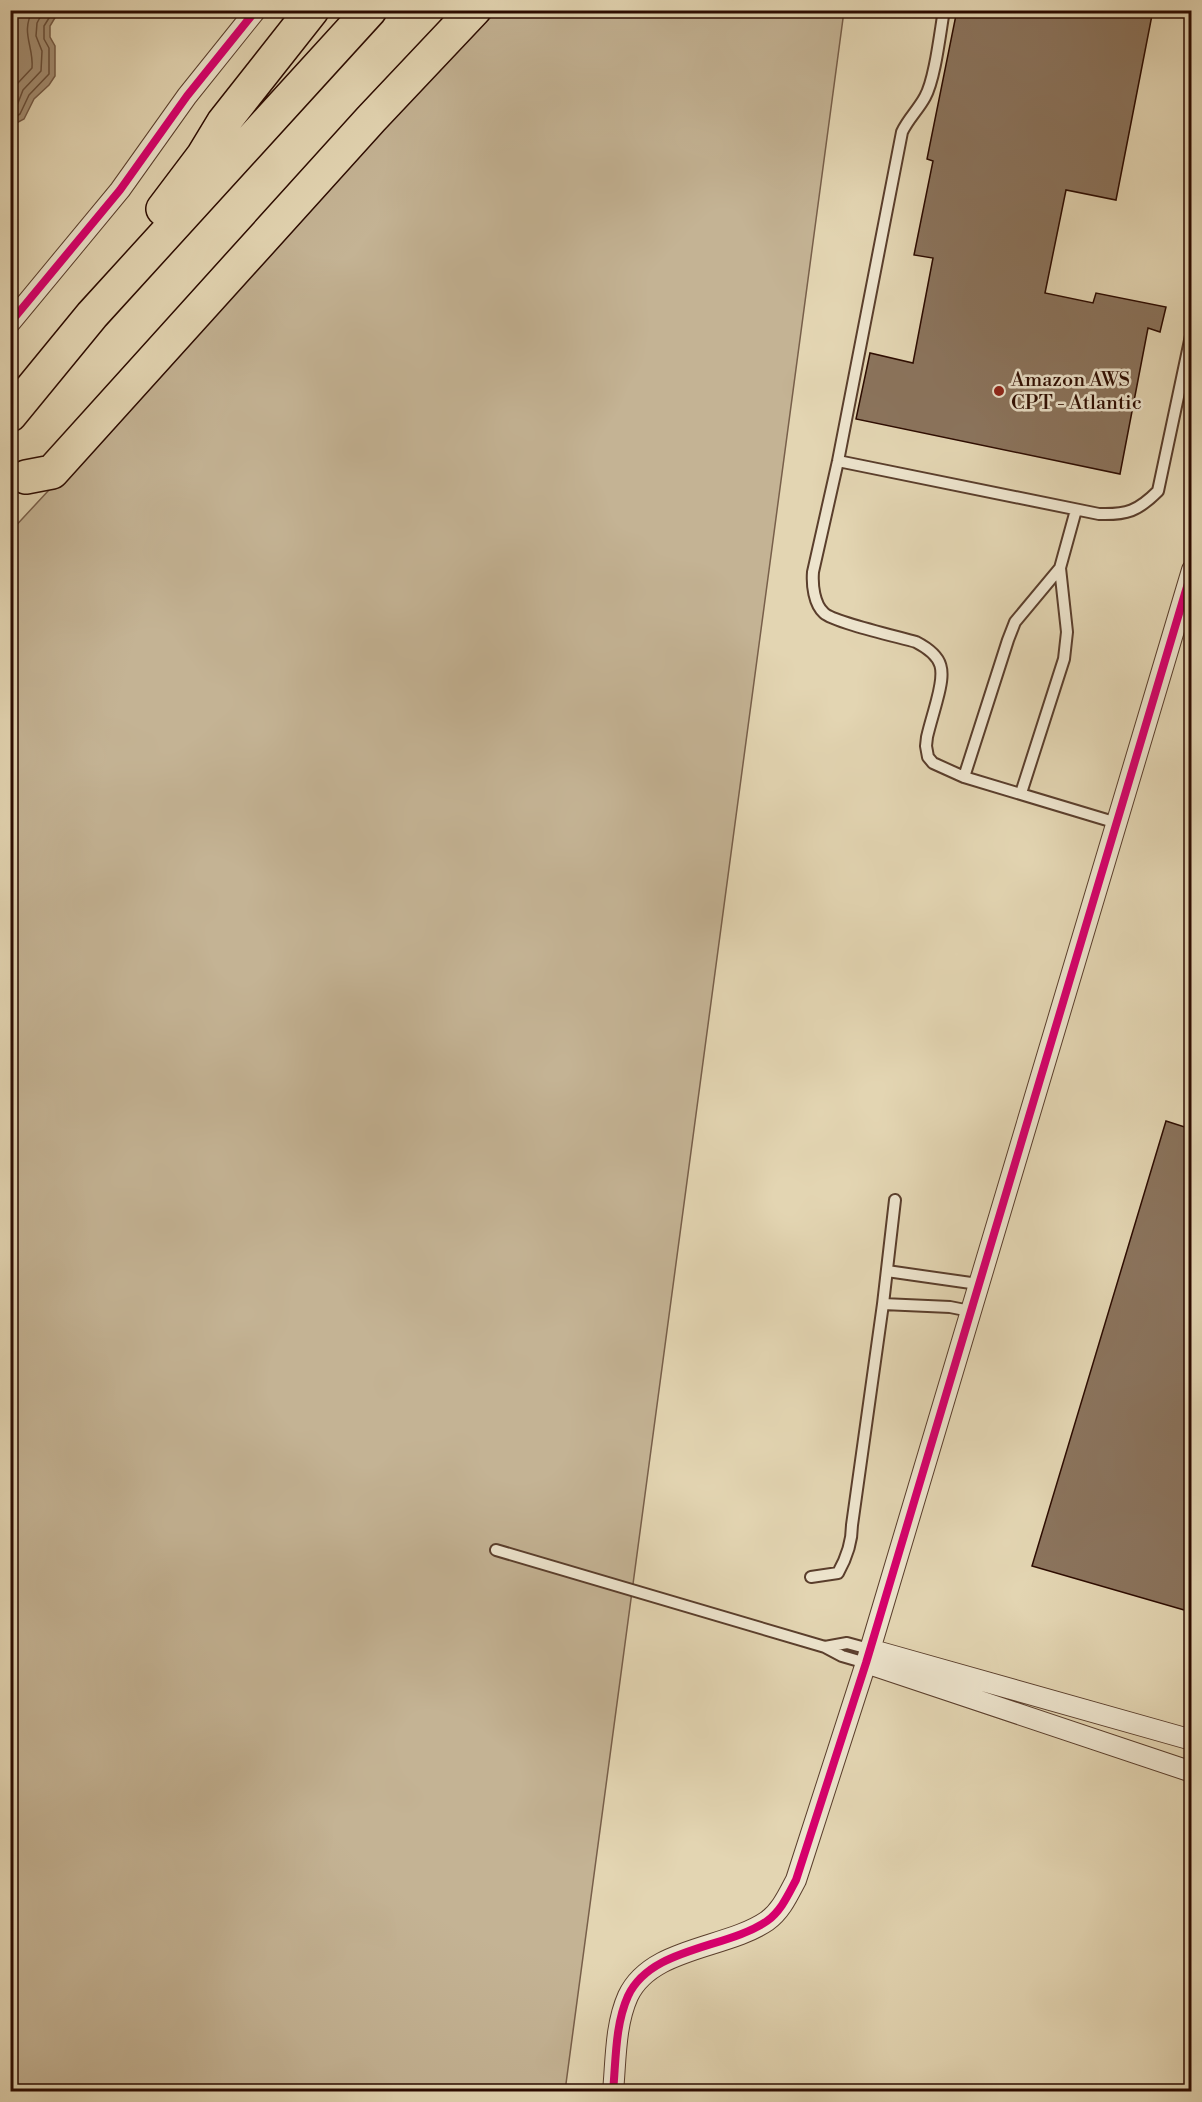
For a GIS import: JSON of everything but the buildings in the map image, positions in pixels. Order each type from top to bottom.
[{"type":"highway","points":[[92,315],[163,209],[203,156],[223,123],[312,10]]},
{"type":"highway","points":[[10,415],[92,315],[370,10]]},
{"type":"highway","points":[[18,486],[445,10]]},
{"type":"highway","points":[[18,486],[52,472],[371,119],[474,10]]},
{"type":"street","points":[[10,323],[120,190],[187,96],[256,10]]},
{"type":"street","points":[[612,2091],[619,2025],[628,1995],[645,1975],[669,1958],[716,1943],[767,1921],[784,1903],[796,1880],[867,1656],[1191,574]]},
{"type":"street","points":[[867,1656],[1191,1740]]},
{"type":"street","points":[[867,1656],[1191,1772]]},
{"type":"lane","points":[[944,10],[929,88],[902,132],[812,586],[824,613],[838,620],[916,642],[927,647],[936,655],[942,667],[943,678],[927,737],[927,757],[933,763],[964,777],[1117,823]]},
{"type":"lane","points":[[838,461],[1099,514],[1119,515],[1133,511],[1145,504],[1158,491],[1191,331]]},
{"type":"lane","points":[[1021,793],[1064,659],[1067,632],[1060,568],[1076,510]]},
{"type":"lane","points":[[964,777],[1015,622],[1060,568]]},
{"type":"lane","points":[[811,1577],[838,1573],[852,1540],[895,1200]]},
{"type":"lane","points":[[887,1271],[978,1284]]},
{"type":"lane","points":[[883,1304],[950,1307],[970,1311]]},
{"type":"lane","points":[[496,1550],[825,1647],[847,1643],[867,1656]]},
{"type":"shaded area","points":[[498,11],[844,11],[565,2091],[11,2091],[10,532],[474,32]]},
{"type":"water","points":[[11,10],[72,11],[56,16],[50,26],[50,37],[55,46],[55,76],[34,99],[24,119],[11,126]]},
{"type":"cycle path","points":[[10,323],[120,190],[187,96],[256,10]]},
{"type":"cycle path","points":[[613,2092],[621,2019],[628,1996],[639,1980],[671,1958],[731,1938],[767,1921],[780,1908],[796,1880],[866,1663],[1192,570]]},
{"type":"place","name":"Amazon AWS CPT - Atlantic","points":[[999,391]]}]
